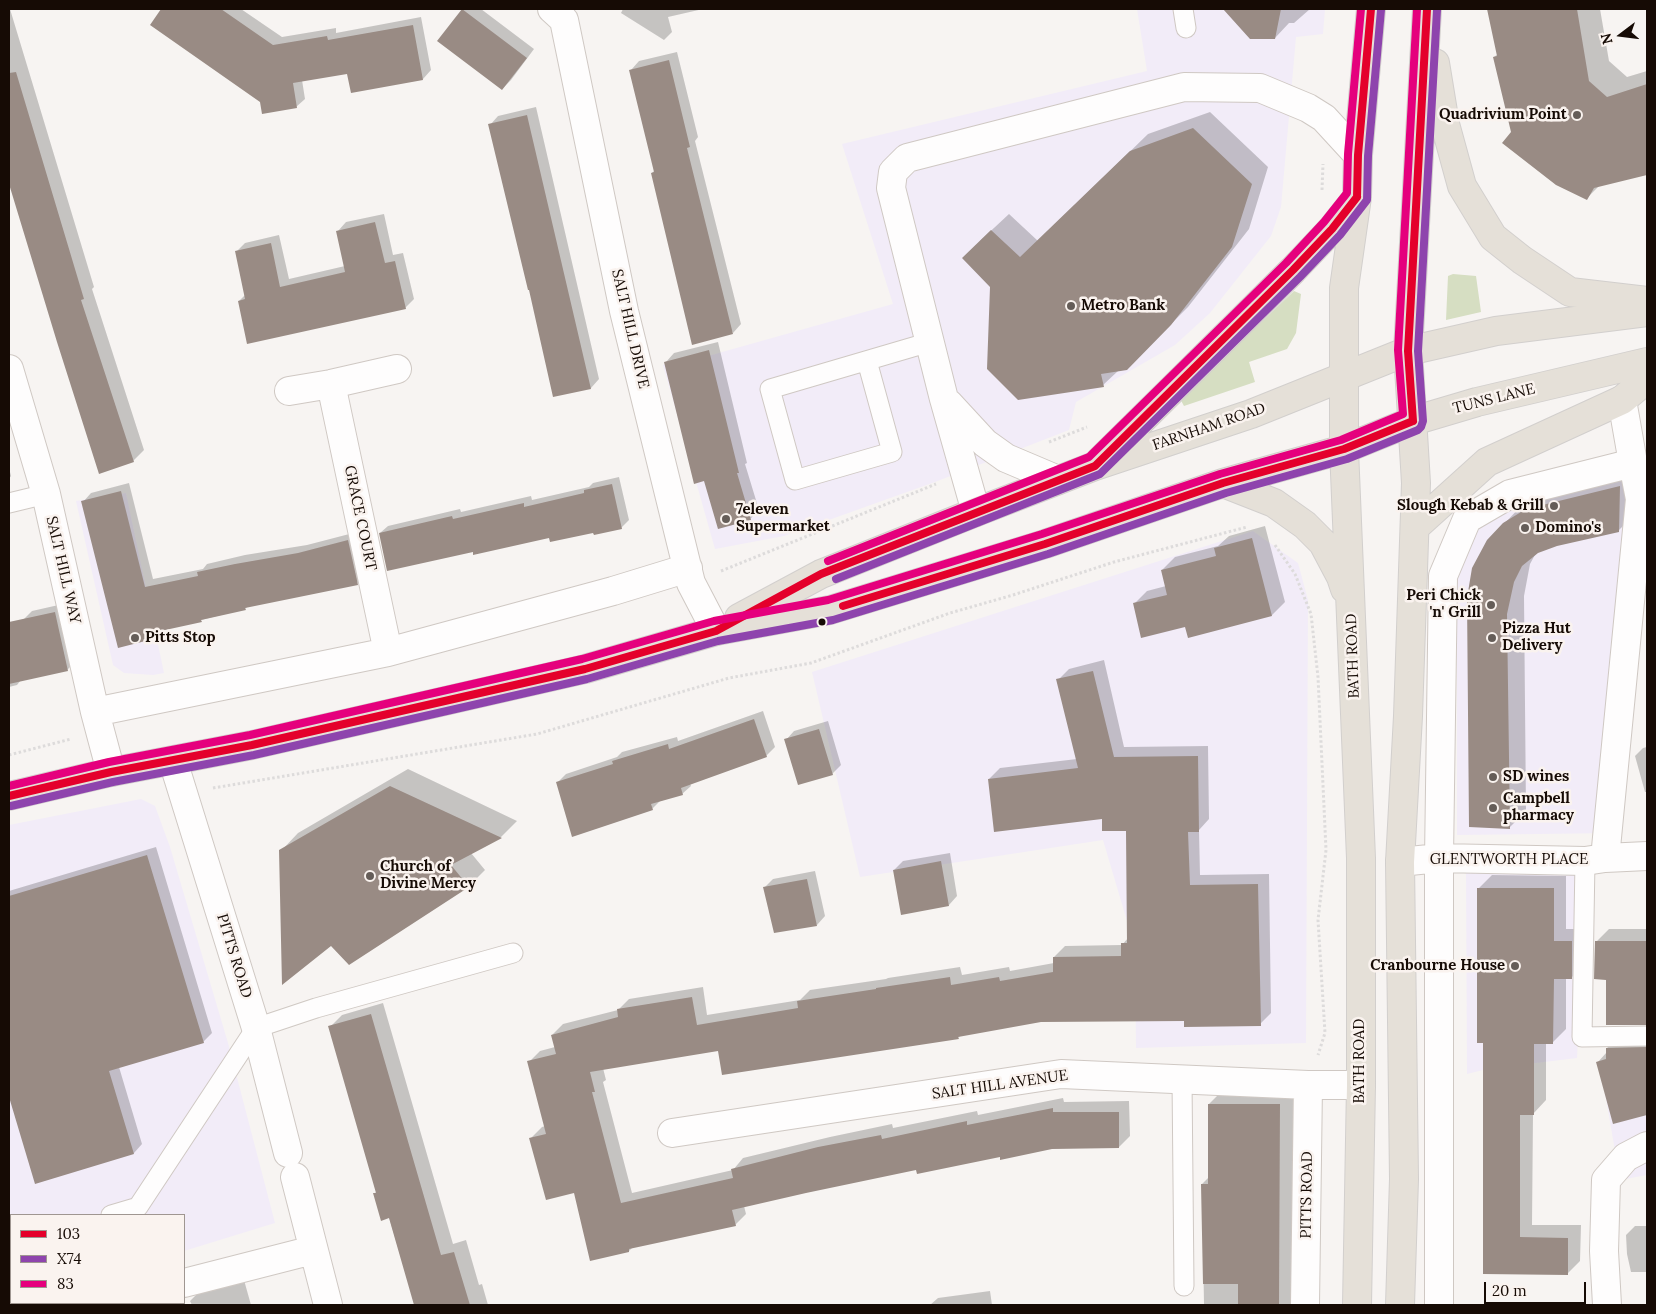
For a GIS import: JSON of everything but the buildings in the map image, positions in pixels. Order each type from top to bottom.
[{"type":"main road","name":"BATH ROAD","points":[[1357,1305],[1361,1085],[1361,858],[1344,449],[1344,288],[1357,198],[1358,154],[1371,9]]},
{"type":"main road","points":[[1427,12],[1445,124],[1462,186],[1492,237],[1522,260],[1570,292],[1647,301]]},
{"type":"main road","points":[[1400,1305],[1404,1179],[1400,862],[1416,483],[1408,351],[1427,12]]},
{"type":"main road","points":[[1095,466],[1293,270],[1357,198]]},
{"type":"main road","points":[[1344,377],[1408,351],[1496,332],[1647,312]]},
{"type":"main road","name":"TUNS LANE","points":[[1344,449],[1413,421],[1477,402],[1647,362]]},
{"type":"main road","name":"FARNHAM ROAD","points":[[716,631],[821,574],[1095,466],[1251,414],[1344,377]]},
{"type":"main road","points":[[1415,527],[1487,462],[1622,400],[1647,379]]},
{"type":"main road","name":"FARNHAM ROAD","points":[[9,796],[111,772],[252,745],[585,669],[716,631],[830,610],[1045,544],[1223,483],[1344,449]]},
{"type":"main road","points":[[1223,483],[1274,503],[1305,525],[1322,542],[1341,577],[1348,596],[1353,642]]},
{"type":"street","name":"SALT HILL DRIVE","points":[[562,12],[624,311],[689,576],[716,631]]},
{"type":"street","points":[[976,512],[944,399],[891,188],[893,172],[906,158],[1184,86],[1260,88],[1308,108],[1324,118],[1358,154]]},
{"type":"street","points":[[289,392],[397,368]]},
{"type":"street","name":"SALT HILL WAY","points":[[9,369],[46,494],[111,772]]},
{"type":"street","name":"GRACE COURT","points":[[331,384],[388,652]]},
{"type":"street","points":[[944,399],[985,443],[1006,458],[1058,480]]},
{"type":"street","points":[[1595,860],[1640,499],[1622,400]]},
{"type":"street","points":[[1439,1305],[1439,858],[1444,576],[1467,518],[1510,494],[1633,463]]},
{"type":"street","points":[[98,722],[388,652],[613,591],[689,576]]},
{"type":"street","name":"PITTS ROAD","points":[[174,760],[256,1028],[328,1305]]},
{"type":"street","name":"GLENTWORTH PLACE","points":[[1400,862],[1439,858],[1595,860],[1647,856]]},
{"type":"street","name":"SALT HILL AVENUE","points":[[672,1132],[1061,1074],[1308,1085],[1361,1085]]},
{"type":"street","name":"PITTS ROAD","points":[[1305,1305],[1308,1085]]},
{"type":"street","points":[[1607,1305],[1604,1251],[1606,1180],[1626,1157],[1647,1146]]},
{"type":"street","points":[[185,1283],[313,1250]]},
{"type":"lane","points":[[1183,9],[1186,28]]},
{"type":"lane","points":[[867,361],[892,452],[795,480],[770,389],[930,342]]},
{"type":"lane","points":[[9,503],[46,494]]},
{"type":"lane","points":[[1595,860],[1582,1036],[1647,1036]]},
{"type":"lane","points":[[114,1214],[138,1207],[256,1028],[316,1008],[513,953]]},
{"type":"lane","points":[[1182,1079],[1184,1286]]},
{"type":"path","points":[[1322,194],[1324,118]]},
{"type":"path","points":[[1006,458],[1095,424]]},
{"type":"path","points":[[689,576],[965,472]]},
{"type":"path","points":[[183,793],[537,734],[729,678],[811,663],[950,613],[1013,596],[1114,562],[1247,527],[1255,532]]},
{"type":"path","points":[[1270,542],[1275,545],[1296,574],[1311,614],[1318,677],[1326,850],[1318,920],[1325,1033],[1308,1085]]},
{"type":"path","points":[[9,755],[98,722]]},
{"type":"shaded area","points":[[1137,9],[1325,9],[1323,34],[1296,37],[1281,207],[1271,236],[1210,313],[1175,345],[1076,402],[1069,430],[935,482],[784,536],[715,549],[663,365],[708,356],[893,304],[842,144],[1147,71]]},
{"type":"shaded area","points":[[1612,475],[1647,485],[1618,833],[1457,835],[1457,552],[1505,501]]},
{"type":"shaded area","points":[[126,493],[164,673],[153,675],[124,673],[113,665],[76,501]]},
{"type":"shaded area","points":[[1253,531],[1298,563],[1308,600],[1306,1043],[1136,1048],[1135,948],[1103,840],[860,877],[812,672]]},
{"type":"shaded area","points":[[141,799],[155,806],[170,847],[228,1043],[275,1223],[185,1251],[185,1214],[10,1214],[9,1303],[9,825]]},
{"type":"shaded area","points":[[1586,868],[1577,1058],[1487,1069],[1467,1074],[1466,871]]},
{"type":"shaded area","points":[[1647,1076],[1647,1175],[1620,1180],[1604,1087]]},
{"type":"green space","points":[[1453,274],[1476,276],[1481,312],[1446,320],[1448,276]]},
{"type":"green space","points":[[1294,291],[1301,294],[1296,333],[1287,349],[1249,362],[1255,382],[1184,406],[1178,395],[1192,388]]},
{"type":"transit line","name":"83","points":[[828,561],[1089,457],[1286,263],[1324,222],[1347,193],[1348,154],[1361,9]]},
{"type":"transit line","name":"103","points":[[1357,197],[1358,155],[1371,9]]},
{"type":"transit line","name":"83","points":[[9,786],[109,762],[250,735],[582,659],[714,621],[828,600],[1042,534],[1220,474],[1341,440],[1403,414],[1398,350],[1417,9]]},
{"type":"transit line","name":"103","points":[[1413,421],[1408,351],[1427,9]]},
{"type":"transit line","name":"X74","points":[[836,579],[1100,474],[1300,277],[1340,235],[1367,200],[1368,156],[1381,10]]},
{"type":"transit line","name":"X74","points":[[11,806],[113,782],[254,755],[587,679],[718,641],[833,620],[1048,554],[1226,493],[1347,459],[1418,430],[1423,421],[1418,351],[1437,10]]},
{"type":"transit line","name":"103","points":[[9,796],[111,772],[252,745],[585,669],[716,631],[821,574],[1095,466],[1293,270],[1332,229],[1357,197]]},
{"type":"transit line","name":"103","points":[[843,606],[1045,544],[1223,483],[1344,449],[1413,421]]},
{"type":"place","name":"Quadrivium Point","points":[[1577,115]]},
{"type":"place","name":"Metro Bank","points":[[1071,306]]},
{"type":"place","name":"Slough Kebab & Grill","points":[[1554,506]]},
{"type":"place","name":"7eleven Supermarket","points":[[726,519]]},
{"type":"place","name":"Domino's","points":[[1525,528]]},
{"type":"place","name":"Peri Chick 'n' Grill","points":[[1491,605]]},
{"type":"place","name":"Pitts Stop","points":[[135,638]]},
{"type":"place","name":"Pizza Hut Delivery","points":[[1492,638]]},
{"type":"place","name":"SD wines","points":[[1493,777]]},
{"type":"place","name":"Campbell pharmacy","points":[[1493,808]]},
{"type":"place","name":"Church of Divine Mercy","points":[[370,876]]},
{"type":"place","name":"Cranbourne House","points":[[1515,966]]}]
